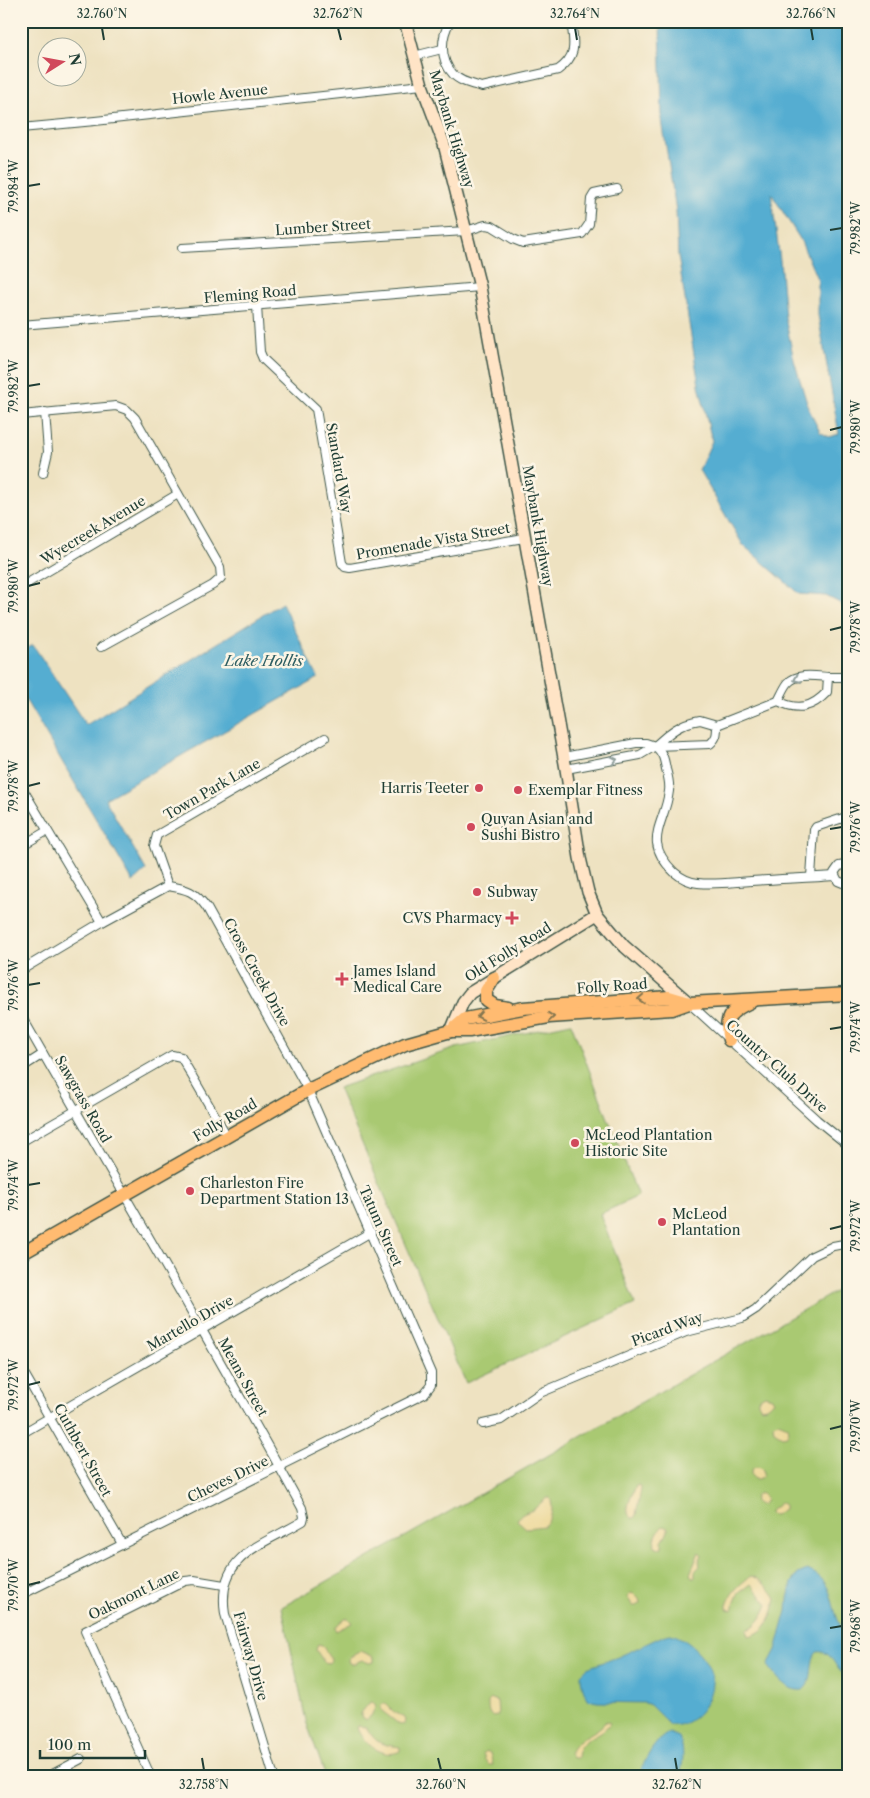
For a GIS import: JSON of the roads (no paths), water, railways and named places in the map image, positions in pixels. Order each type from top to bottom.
[{"type":"main road","name":"Maybank Highway","points":[[405,21],[422,85],[444,144],[480,288],[564,757],[580,858],[588,892],[597,914],[624,946],[689,1003]]},
{"type":"main road","name":"Old Folly Road","points":[[451,1031],[463,1002],[470,993],[597,914]]},
{"type":"main road","points":[[494,978],[486,990],[486,1000],[490,1004],[502,1008],[523,1008]]},
{"type":"main road","name":"Folly Road","points":[[21,1254],[308,1090],[405,1044],[451,1031],[469,1032],[549,1016],[672,1009],[689,1003],[849,994]]},
{"type":"main road","name":"Folly Road","points":[[451,1031],[465,1019],[523,1008],[669,997],[689,1003]]},
{"type":"main road","points":[[729,1040],[726,1027],[727,1019],[740,1006],[759,998]]},
{"type":"street","points":[[450,21],[442,49],[452,73],[469,84],[482,86],[558,70],[566,65],[574,51],[571,21]]},
{"type":"street","points":[[414,56],[442,49]]},
{"type":"street","name":"Howle Avenue","points":[[21,128],[422,85]]},
{"type":"street","name":"Lumber Street","points":[[182,248],[466,231],[485,225],[492,226],[512,239],[523,243],[582,234],[589,224],[591,198],[594,194],[617,189]]},
{"type":"street","name":"Fleming Road","points":[[21,325],[480,288]]},
{"type":"street","name":"Standard Way","points":[[257,306],[260,352],[263,359],[316,409],[342,563],[345,567]]},
{"type":"street","points":[[21,415],[116,406],[127,410],[135,418],[220,567],[221,578],[213,585],[101,647]]},
{"type":"street","points":[[43,473],[48,452],[45,412]]},
{"type":"street","name":"Wyecreek Avenue","points":[[21,587],[178,494]]},
{"type":"street","name":"Promenade Vista Street","points":[[345,567],[350,568],[524,538]]},
{"type":"street","points":[[566,769],[640,755],[655,746],[674,728],[688,722],[700,720],[717,725],[778,701],[787,684],[793,679],[805,676],[849,677]]},
{"type":"street","points":[[778,701],[791,708],[809,704],[821,698],[827,692],[828,677]]},
{"type":"street","points":[[564,757],[636,743],[646,743],[655,746],[710,744],[718,734],[717,725]]},
{"type":"street","name":"Town Park Lane","points":[[168,886],[154,846],[157,835],[325,738]]},
{"type":"street","points":[[655,746],[662,752],[669,790],[657,830],[657,841],[659,852],[678,876],[699,883],[835,876]]},
{"type":"street","points":[[21,786],[102,922]]},
{"type":"street","points":[[811,877],[814,830],[816,827],[849,816]]},
{"type":"street","points":[[21,846],[47,830]]},
{"type":"street","points":[[849,866],[839,866],[835,870],[835,876],[840,882],[849,881]]},
{"type":"street","points":[[21,972],[102,922],[168,886]]},
{"type":"street","name":"Cross Creek Drive","points":[[168,886],[193,892],[204,904],[308,1090]]},
{"type":"street","name":"Country Club Drive","points":[[689,1003],[817,1120],[849,1146]]},
{"type":"street","name":"Sawgrass Road","points":[[21,1016],[123,1195]]},
{"type":"street","points":[[21,1068],[43,1054]]},
{"type":"street","points":[[21,1142],[172,1055],[182,1057],[227,1136]]},
{"type":"street","name":"Tatum Street","points":[[308,1090],[431,1373]]},
{"type":"street","name":"Means Street","points":[[123,1195],[203,1330],[279,1467]]},
{"type":"street","name":"Martello Drive","points":[[21,1434],[371,1232]]},
{"type":"street","name":"Picard Way","points":[[483,1424],[501,1420],[540,1393],[686,1332],[742,1318],[756,1309],[812,1256],[833,1246],[849,1243]]},
{"type":"street","name":"Cuthbert Street","points":[[21,1368],[122,1544]]},
{"type":"street","name":"Cheves Drive","points":[[21,1595],[424,1394],[431,1385],[431,1373]]},
{"type":"street","name":"Fairway Drive","points":[[274,1777],[225,1614],[223,1599],[224,1585],[229,1572],[236,1563],[248,1552],[303,1521],[302,1508],[279,1467]]},
{"type":"street","name":"Oakmont Lane","points":[[151,1777],[85,1631],[185,1581],[194,1580],[224,1585]]},
{"type":"street","points":[[48,1777],[81,1759]]},
{"type":"water","points":[[660,21],[849,21],[849,613],[840,603],[826,596],[799,594],[743,545],[699,470],[712,441],[699,385],[678,256],[676,211],[662,120]],"holes":[[[771,193],[800,239],[818,281],[818,315],[839,434],[829,437],[820,432],[809,410],[794,360],[785,317]]]},
{"type":"water","name":"Lake Hollis","points":[[282,603],[318,678],[105,799],[146,870],[133,882],[21,692],[21,652],[33,645],[86,725]]},
{"type":"water","points":[[807,1570],[821,1579],[829,1590],[838,1620],[849,1645],[849,1676],[840,1671],[827,1654],[817,1652],[814,1656],[811,1676],[807,1686],[803,1690],[797,1690],[782,1683],[768,1665],[776,1650],[787,1611],[792,1583],[798,1574]]},
{"type":"water","points":[[671,1634],[685,1640],[697,1651],[707,1664],[712,1678],[710,1695],[706,1704],[694,1718],[678,1725],[670,1725],[650,1705],[645,1703],[597,1702],[589,1700],[581,1678],[581,1674],[587,1668]]},
{"type":"water","points":[[669,1733],[679,1737],[681,1742],[683,1757],[680,1777],[639,1777],[643,1765],[654,1746]]},
{"type":"water","points":[[551,1769],[576,1771],[587,1777],[536,1777],[543,1771]]},
{"type":"place","name":"Harris Teeter","points":[[479,788]]},
{"type":"place","name":"Exemplar Fitness","points":[[518,790]]},
{"type":"place","name":"Quyan Asian and Sushi Bistro","points":[[471,827]]},
{"type":"place","name":"Subway","points":[[477,892]]},
{"type":"place","name":"CVS Pharmacy","points":[[512,918]]},
{"type":"place","name":"James Island Medical Care","points":[[342,979]]},
{"type":"place","name":"McLeod Plantation Historic Site","points":[[575,1143]]},
{"type":"place","name":"Charleston Fire Department Station 13","points":[[190,1191]]},
{"type":"place","name":"McLeod Plantation","points":[[662,1222]]}]
